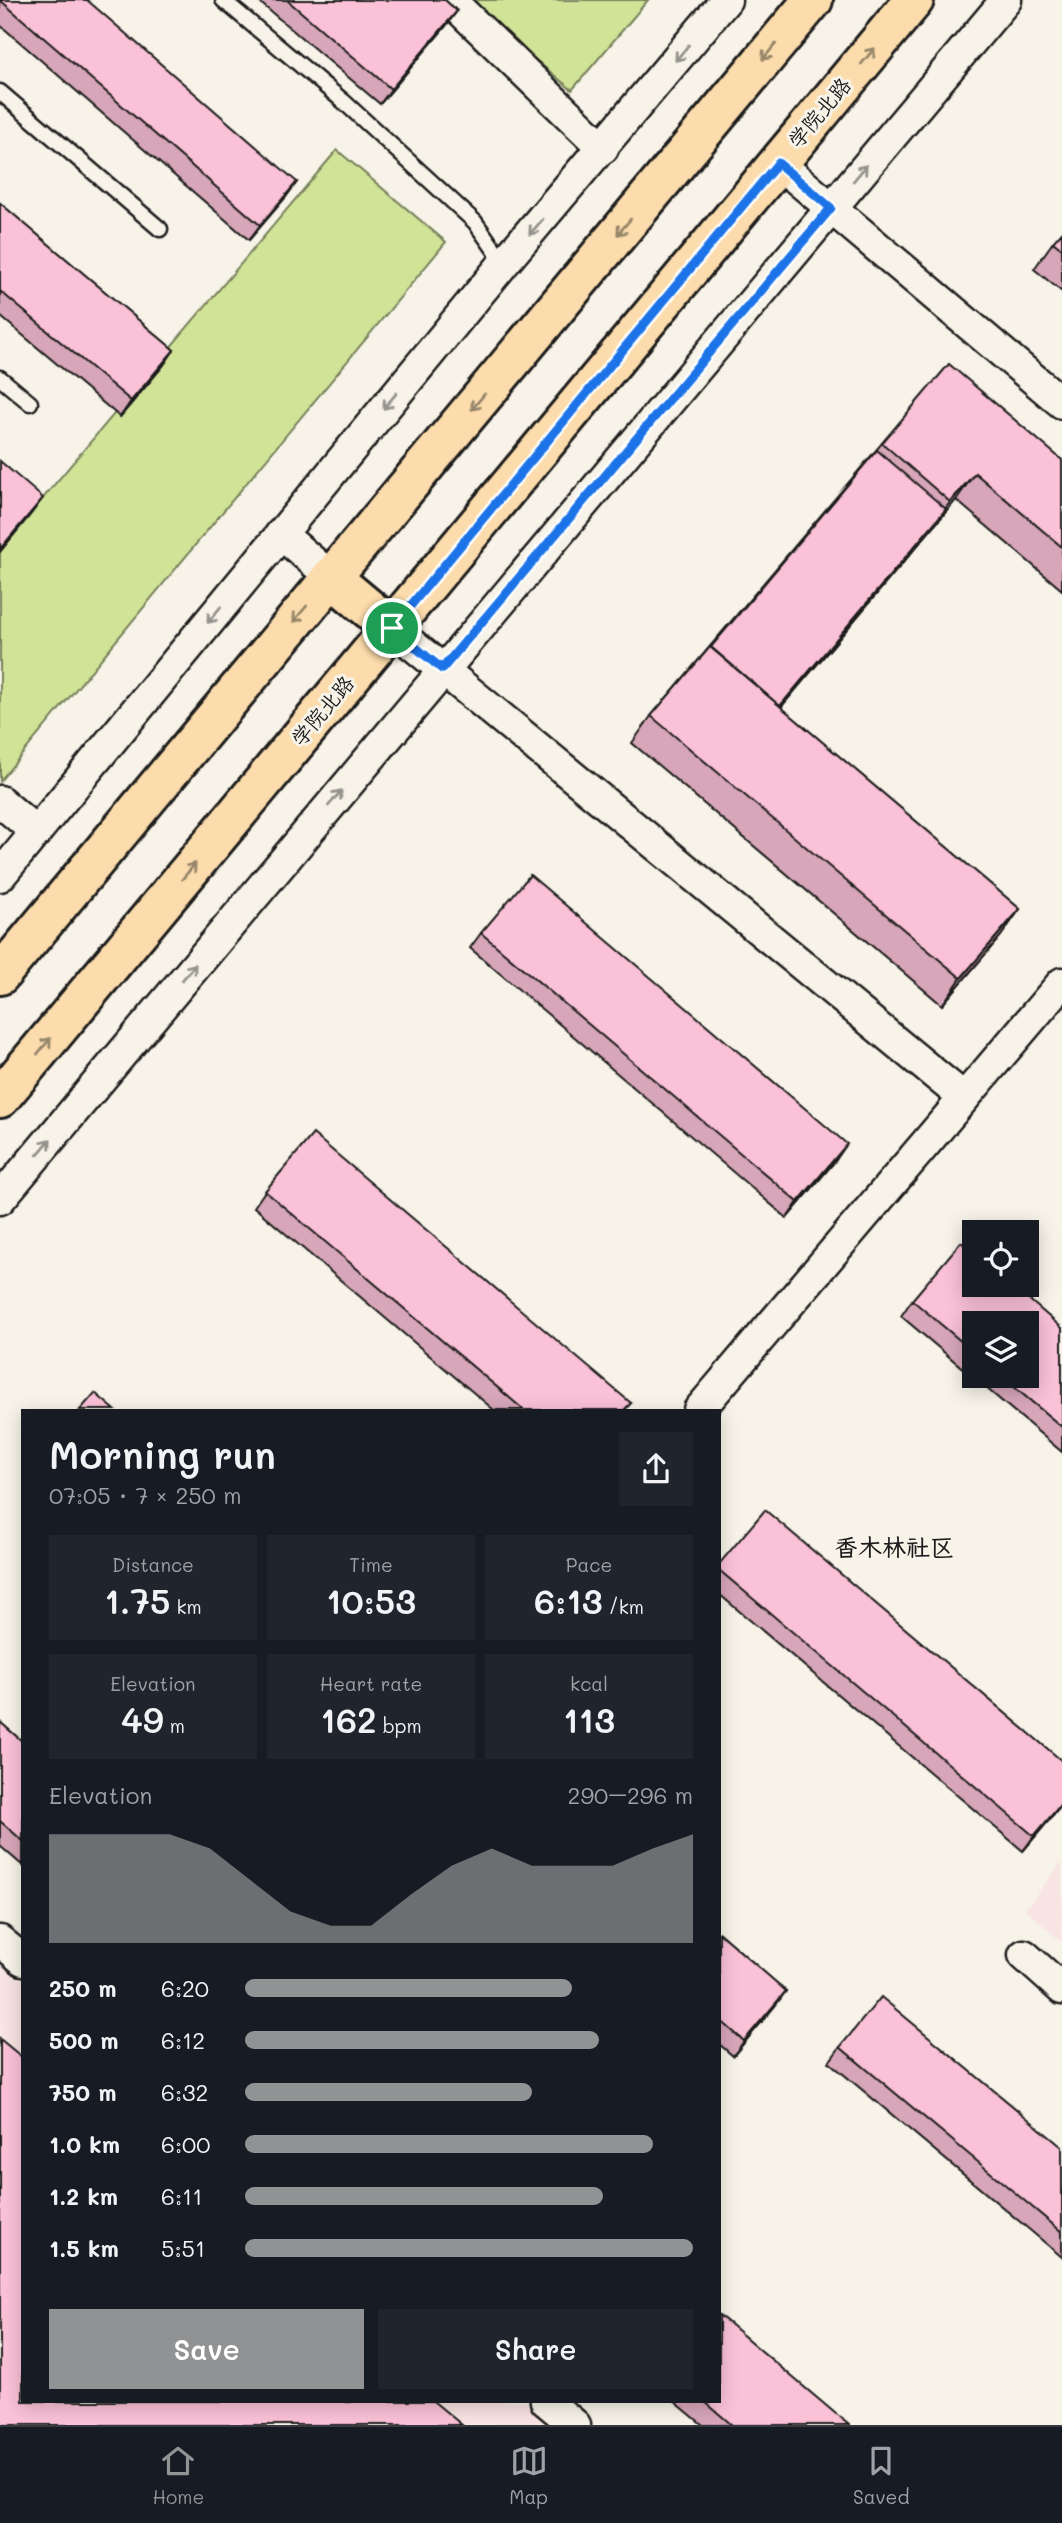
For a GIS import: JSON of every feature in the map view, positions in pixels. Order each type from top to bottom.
[{"type":"main road","points":[[0,975],[813,0]]},
{"type":"main road","name":"学院北路","points":[[0,1098],[914,0]]},
{"type":"main road","points":[[331,577],[392,628]]},
{"type":"street","points":[[450,0],[603,148]]},
{"type":"street","points":[[0,876],[504,263],[726,0]]},
{"type":"street","points":[[0,1199],[1006,0]]},
{"type":"street","points":[[778,163],[1062,403]]},
{"type":"street","points":[[281,534],[331,577]]},
{"type":"street","points":[[392,628],[964,1098]]},
{"type":"street","points":[[0,801],[36,832]]},
{"type":"street","points":[[700,1409],[1062,983]]},
{"type":"street","points":[[0,1941],[21,1958]]},
{"type":"street","points":[[1024,1955],[1062,1989]]},
{"type":"street","points":[[549,2403],[575,2425]]},
{"type":"lane","points":[[223,0],[343,101],[464,213],[504,263]]},
{"type":"lane","points":[[0,92],[160,229]]},
{"type":"lane","points":[[0,377],[30,403]]},
{"type":"shaded area","points":[[1062,1862],[1062,1942],[1025,1909]]},
{"type":"shaded area","points":[[0,1954],[21,1971],[21,2403],[537,2403],[564,2425],[0,2425]]},
{"type":"green space","points":[[464,0],[648,0],[572,90]]},
{"type":"green space","points":[[337,150],[446,242],[0,781],[0,549]]},
{"type":"building","points":[[0,0],[87,0],[297,182],[260,225]]},
{"type":"building","points":[[287,0],[445,0],[457,11],[391,89]]},
{"type":"building","points":[[0,203],[174,350],[131,401],[0,291]]},
{"type":"building","points":[[1062,232],[1062,249],[1053,242]]},
{"type":"building","points":[[949,364],[1062,460],[1062,547],[975,473],[950,502],[882,443]]},
{"type":"building","points":[[877,450],[946,509],[780,706],[711,647]]},
{"type":"building","points":[[0,461],[43,498],[0,549]]},
{"type":"building","points":[[710,647],[1020,909],[961,978],[651,716]]},
{"type":"building","points":[[530,875],[847,1144],[798,1202],[481,933]]},
{"type":"building","points":[[313,1134],[631,1403],[625,1409],[523,1409],[265,1191]]},
{"type":"building","points":[[961,1242],[962,1297],[1026,1297],[1062,1328],[1062,1427],[1015,1388],[1039,1388],[1039,1311],[962,1311],[962,1342],[912,1300]]},
{"type":"building","points":[[95,1393],[114,1409],[81,1409]]},
{"type":"building","points":[[765,1510],[1062,1761],[1062,1803],[1034,1836],[721,1572],[721,1562]]},
{"type":"building","points":[[0,1722],[21,1740],[21,1839],[0,1821]]},
{"type":"building","points":[[721,1935],[786,1991],[744,2041],[721,2021]]},
{"type":"building","points":[[881,1997],[1062,2147],[1062,2232],[840,2047]]},
{"type":"building","points":[[0,2039],[21,2056],[21,2403],[435,2403],[462,2425],[0,2425]]},
{"type":"building","points":[[721,2317],[849,2425],[732,2425],[706,2403],[721,2403]]},
{"type":"district","name":"香木林社区","points":[[894,1548]]},
{"type":"route","points":[[778,163],[831,208],[442,669],[392,628],[778,163]]}]
